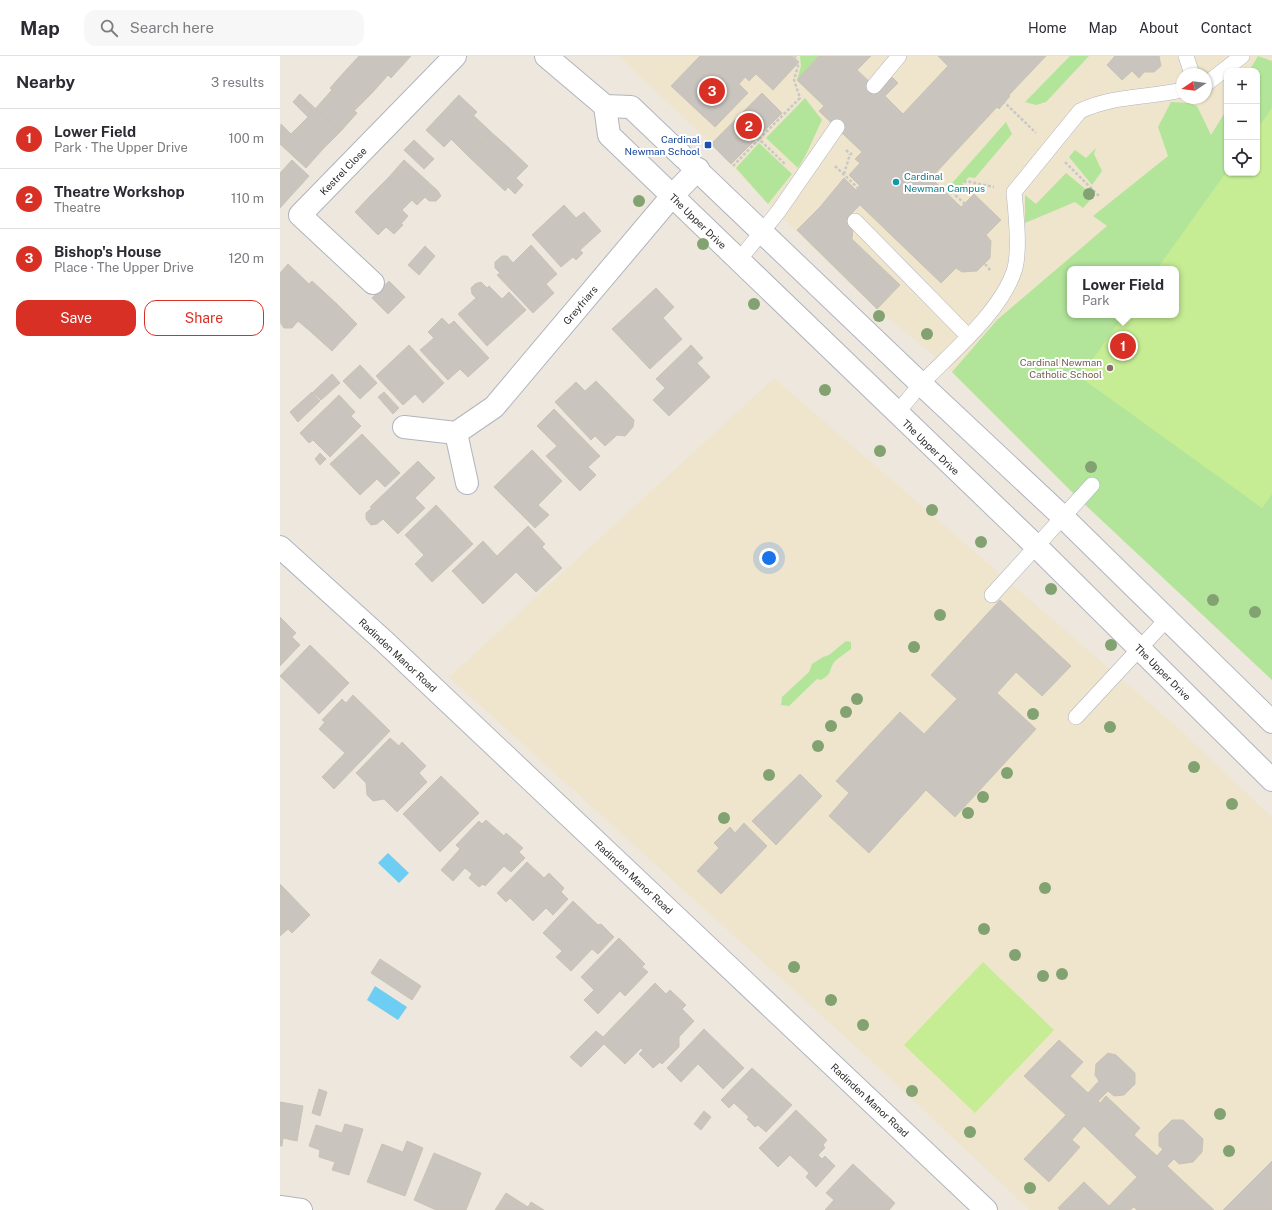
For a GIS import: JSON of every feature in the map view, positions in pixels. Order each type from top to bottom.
[{"type":"street","name":"Kestrel Close","points":[[373,283],[300,215],[455,56]]},
{"type":"street","points":[[546,56],[605,106],[631,107],[762,230],[921,384],[1063,517],[1272,722]]},
{"type":"street","name":"The Upper Drive","points":[[605,106],[609,135],[896,414],[1036,546],[1272,780]]},
{"type":"street","name":"Greyfriars","points":[[456,433],[494,407],[672,196],[698,169]]},
{"type":"street","points":[[404,427],[456,433],[467,483]]},
{"type":"street","name":"Radinden Manor Road","points":[[280,547],[391,648],[986,1210]]},
{"type":"street","points":[[280,1206],[301,1210]]},
{"type":"lane","points":[[874,86],[898,56]]},
{"type":"lane","points":[[1186,56],[1190,68]]},
{"type":"lane","points":[[1212,79],[1242,56]]},
{"type":"lane","points":[[896,414],[921,384],[995,306],[1006,289],[1015,267],[1017,222],[1014,192],[1080,110],[1096,103],[1122,97],[1165,94],[1176,91]]},
{"type":"lane","points":[[739,260],[778,212],[836,127]]},
{"type":"lane","points":[[854,221],[968,336]]},
{"type":"lane","points":[[992,595],[1092,485]]},
{"type":"lane","points":[[1076,717],[1167,619]]},
{"type":"path","points":[[733,166],[800,98],[794,80],[798,66],[795,56]]},
{"type":"path","points":[[1003,101],[1014,112]]},
{"type":"path","points":[[759,138],[801,179]]},
{"type":"path","points":[[819,151],[858,188]]},
{"type":"path","points":[[844,174],[850,154]]},
{"type":"path","points":[[965,204],[954,194],[966,181],[1014,192]]},
{"type":"shaded area","name":"Cardinal Newman Catholic School","points":[[619,56],[1272,56],[1272,680],[1079,499],[943,363],[877,309],[768,204],[711,144]]},
{"type":"shaded area","points":[[774,378],[1176,726],[1272,817],[1272,1210],[1029,1210],[878,1067],[449,677]]},
{"type":"green space","points":[[800,56],[819,56],[797,80],[801,66]]},
{"type":"green space","points":[[1070,56],[1089,56],[1046,102],[1036,105],[1025,102]]},
{"type":"green space","points":[[1258,56],[1272,61],[1272,680],[1079,499],[952,372],[997,320],[1107,226],[1093,216],[1168,156],[1158,127],[1171,102],[1176,102],[1176,104],[1192,104],[1197,106],[1211,135],[1224,114],[1224,176],[1260,176],[1260,68],[1251,68]]},
{"type":"green space","points":[[805,98],[822,120],[798,168],[766,138]]},
{"type":"green space","points":[[1272,108],[1272,494],[1262,508],[1080,377],[1122,318],[1179,318],[1179,266],[1159,266],[1224,175],[1260,176],[1260,125]]},
{"type":"green space","points":[[1006,122],[1012,134],[975,178],[969,177],[951,195],[946,190]]},
{"type":"green space","points":[[759,143],[792,174],[768,204],[736,168]]},
{"type":"green space","points":[[1096,148],[1094,154],[1102,171],[1092,185],[1069,157],[1075,150],[1086,158]]},
{"type":"green space","points":[[1066,173],[1094,196],[1083,208],[1075,202],[1025,223],[1025,195],[1036,204]]},
{"type":"green space","points":[[846,641],[851,642],[851,649],[834,662],[828,674],[821,680],[817,679],[789,706],[781,705],[782,697],[809,672],[812,664],[829,655]]},
{"type":"green space","points":[[983,962],[1054,1030],[975,1113],[904,1045]]},
{"type":"water","points":[[388,853],[409,873],[399,883],[378,863]]},
{"type":"water","points":[[375,986],[407,1007],[398,1020],[367,1000]]},
{"type":"building","points":[[359,56],[411,56],[391,78],[388,75],[372,93],[347,69]]},
{"type":"building","points":[[700,56],[792,56],[799,62],[773,90],[756,74],[749,81],[745,77],[739,84],[748,93],[715,127],[671,86]]},
{"type":"building","name":"Cardinal Newman Campus","points":[[819,56],[871,56],[857,70],[874,86],[889,74],[898,83],[885,96],[903,114],[948,66],[938,56],[1046,56],[1009,95],[1010,96],[999,109],[997,107],[931,178],[961,207],[974,194],[1001,220],[986,235],[991,241],[990,258],[977,271],[962,272],[956,268],[941,283],[860,205],[847,218],[853,227],[852,239],[900,285],[877,309],[797,230],[820,207],[844,178],[856,190],[860,186],[849,175],[860,163],[855,159],[862,152],[819,111],[824,106],[797,80]]},
{"type":"building","points":[[1115,56],[1159,56],[1161,66],[1154,72],[1144,72],[1139,78],[1132,71],[1122,80],[1107,65]]},
{"type":"building","points":[[347,69],[372,93],[354,111],[330,88]]},
{"type":"building","points":[[332,90],[357,113],[340,132],[315,109]]},
{"type":"building","points":[[762,93],[782,113],[731,164],[711,144]]},
{"type":"building","points":[[300,94],[340,132],[323,149],[299,126],[308,117],[293,102]]},
{"type":"building","points":[[459,95],[477,112],[444,147],[426,130]]},
{"type":"building","points":[[474,116],[491,132],[468,156],[451,139]]},
{"type":"building","points":[[281,124],[291,134],[299,126],[323,149],[306,168],[280,144]]},
{"type":"building","points":[[491,132],[509,148],[486,173],[468,156]]},
{"type":"building","points":[[414,140],[434,159],[424,169],[404,150]]},
{"type":"building","points":[[509,148],[528,166],[516,178],[523,185],[515,194],[508,187],[505,191],[486,173]]},
{"type":"building","points":[[292,160],[309,176],[280,208],[280,173]]},
{"type":"building","points":[[404,160],[438,191],[441,196],[436,201],[429,201],[425,197],[417,205],[388,178]]},
{"type":"building","points":[[388,178],[412,200],[402,210],[408,216],[401,224],[371,195]]},
{"type":"building","points":[[371,195],[403,225],[394,234],[386,227],[378,235],[355,212]]},
{"type":"building","points":[[564,205],[576,218],[584,212],[601,231],[580,250],[583,253],[576,260],[573,257],[561,267],[532,235]]},
{"type":"building","points":[[531,245],[557,274],[546,284],[554,293],[533,313],[497,275],[500,273],[495,268],[495,262],[502,256],[507,256],[513,263]]},
{"type":"building","points":[[425,246],[435,256],[419,275],[408,265]]},
{"type":"building","points":[[288,264],[309,284],[280,315],[280,273]]},
{"type":"building","points":[[312,281],[337,304],[311,332],[298,321],[292,328],[284,328],[281,324],[280,314]]},
{"type":"building","points":[[389,281],[405,297],[388,314],[372,298]]},
{"type":"building","points":[[481,282],[487,288],[489,286],[502,299],[509,292],[526,310],[487,346],[458,314],[476,298],[472,294],[471,288],[475,284]]},
{"type":"building","points":[[656,288],[674,307],[663,318],[682,339],[650,369],[612,329]]},
{"type":"building","points":[[337,304],[357,324],[332,351],[311,332]]},
{"type":"building","points":[[442,318],[449,325],[454,321],[489,358],[468,377],[460,369],[448,380],[420,350],[434,338],[428,332]]},
{"type":"building","points":[[409,345],[444,383],[423,403],[415,394],[403,405],[376,376]]},
{"type":"building","points":[[691,345],[703,358],[697,363],[710,377],[669,416],[653,400],[665,388],[656,379]]},
{"type":"building","points":[[360,365],[377,383],[360,399],[343,381]]},
{"type":"building","points":[[332,374],[340,383],[321,400],[313,392]]},
{"type":"building","points":[[596,381],[634,420],[633,427],[625,436],[617,435],[605,446],[595,436],[591,440],[555,402],[576,382],[585,391]]},
{"type":"building","points":[[312,392],[320,401],[298,422],[290,412]]},
{"type":"building","points":[[384,392],[399,408],[393,414],[378,397]]},
{"type":"building","points":[[339,395],[355,412],[351,416],[361,426],[330,457],[313,440],[309,443],[300,433]]},
{"type":"building","points":[[554,409],[600,456],[588,467],[596,475],[580,491],[546,456],[557,446],[537,426]]},
{"type":"building","points":[[362,434],[400,473],[385,487],[377,479],[360,495],[330,464]]},
{"type":"building","points":[[532,450],[562,481],[538,505],[549,515],[535,528],[494,487]]},
{"type":"building","points":[[320,453],[326,459],[320,465],[315,459]]},
{"type":"building","points":[[418,461],[435,478],[415,498],[425,508],[398,534],[383,519],[377,524],[371,525],[366,519],[366,513],[372,508],[370,507]]},
{"type":"building","points":[[436,505],[473,544],[432,582],[415,564],[424,555],[405,535]]},
{"type":"building","points":[[528,526],[545,544],[542,547],[562,568],[536,592],[516,572],[483,604],[452,571],[483,541],[497,556]]},
{"type":"building","points":[[1000,600],[1071,666],[1042,696],[1016,672],[997,693],[1036,729],[955,817],[926,790],[869,853],[829,816],[849,793],[836,781],[900,712],[924,734],[957,699],[931,675]]},
{"type":"building","points":[[280,617],[296,633],[292,637],[300,645],[280,666]]},
{"type":"building","points":[[310,645],[349,683],[319,714],[280,676]]},
{"type":"building","points":[[353,695],[390,731],[334,789],[322,777],[345,753],[319,729],[325,722],[322,720],[342,699],[346,703]]},
{"type":"building","points":[[390,738],[399,746],[402,742],[426,766],[419,773],[427,782],[397,812],[384,799],[373,801],[367,795],[366,783],[356,773]]},
{"type":"building","points":[[800,774],[822,796],[776,845],[752,821]]},
{"type":"building","points":[[441,776],[479,813],[440,852],[403,814]]},
{"type":"building","points":[[486,820],[504,836],[506,833],[523,848],[519,852],[525,858],[511,872],[504,866],[485,886],[483,884],[479,887],[469,878],[472,874],[465,868],[453,881],[441,870],[460,849],[456,845],[479,821],[482,824]]},
{"type":"building","points":[[744,823],[767,846],[721,894],[697,871],[719,848],[714,843],[730,827],[735,833]]},
{"type":"building","points":[[527,862],[544,878],[549,873],[564,888],[561,892],[568,899],[553,915],[546,908],[533,921],[510,898],[506,902],[497,893]]},
{"type":"building","points":[[280,884],[310,915],[292,933],[288,929],[280,936]]},
{"type":"building","points":[[573,901],[598,925],[601,924],[614,937],[598,954],[592,949],[571,971],[556,957],[562,951],[543,933]]},
{"type":"building","points":[[619,938],[645,964],[642,967],[648,972],[625,996],[620,991],[598,1014],[584,1000],[594,990],[581,977]]},
{"type":"building","points":[[380,959],[421,986],[412,1000],[371,973]]},
{"type":"building","points":[[655,983],[666,994],[670,990],[686,1005],[682,1009],[694,1021],[679,1037],[679,1047],[662,1064],[660,1062],[653,1068],[639,1054],[643,1050],[641,1048],[625,1064],[604,1044],[581,1067],[570,1057],[596,1031],[603,1037]]},
{"type":"building","points":[[704,1029],[744,1068],[723,1089],[698,1064],[681,1082],[667,1068]]},
{"type":"building","points":[[1059,1040],[1083,1062],[1070,1076],[1088,1093],[1099,1081],[1095,1075],[1096,1064],[1108,1053],[1116,1055],[1135,1073],[1135,1084],[1124,1095],[1114,1096],[1108,1091],[1098,1101],[1100,1103],[1106,1096],[1140,1128],[1134,1135],[1157,1156],[1163,1149],[1159,1146],[1159,1133],[1172,1120],[1183,1120],[1203,1139],[1202,1152],[1193,1162],[1179,1164],[1174,1159],[1167,1166],[1214,1210],[1137,1210],[1134,1207],[1130,1210],[1060,1210],[1058,1208],[1084,1182],[1109,1206],[1137,1177],[1084,1126],[1072,1140],[1080,1147],[1049,1182],[1024,1159],[1066,1115],[1024,1076]]},
{"type":"building","points":[[752,1068],[792,1105],[766,1132],[758,1125],[755,1127],[747,1119],[749,1117],[734,1103],[729,1108],[721,1100]]},
{"type":"building","points":[[319,1089],[327,1092],[320,1116],[312,1113]]},
{"type":"building","points":[[280,1102],[303,1106],[297,1141],[283,1138],[282,1146],[280,1146]]},
{"type":"building","points":[[796,1110],[827,1140],[823,1145],[825,1148],[818,1155],[822,1159],[825,1156],[835,1166],[816,1187],[806,1177],[809,1173],[790,1155],[778,1167],[759,1148]]},
{"type":"building","points":[[704,1111],[711,1117],[701,1130],[694,1124]]},
{"type":"building","points":[[345,1124],[363,1129],[349,1175],[332,1170],[335,1162],[319,1157],[320,1150],[309,1146],[316,1125],[342,1133]]},
{"type":"building","points":[[407,1141],[423,1148],[405,1196],[367,1182],[382,1144],[403,1152]]},
{"type":"building","points":[[434,1153],[481,1173],[466,1210],[436,1210],[414,1200]]},
{"type":"building","points":[[1272,1161],[1272,1210],[1223,1210]]},
{"type":"building","points":[[853,1164],[895,1203],[889,1210],[825,1210],[834,1200],[826,1193]]},
{"type":"building","points":[[506,1193],[528,1207],[531,1202],[544,1210],[495,1210]]},
{"type":"place","name":"Bishop's House","points":[[712,91]]},
{"type":"place","name":"Theatre Workshop","points":[[749,126]]},
{"type":"place","name":"Cardinal Newman School","points":[[708,145]]},
{"type":"place","name":"Cardinal Newman Campus","points":[[896,182]]},
{"type":"place","name":"Lower Field","points":[[1123,346]]},
{"type":"place","name":"Cardinal Newman Catholic School","points":[[1110,368]]}]
